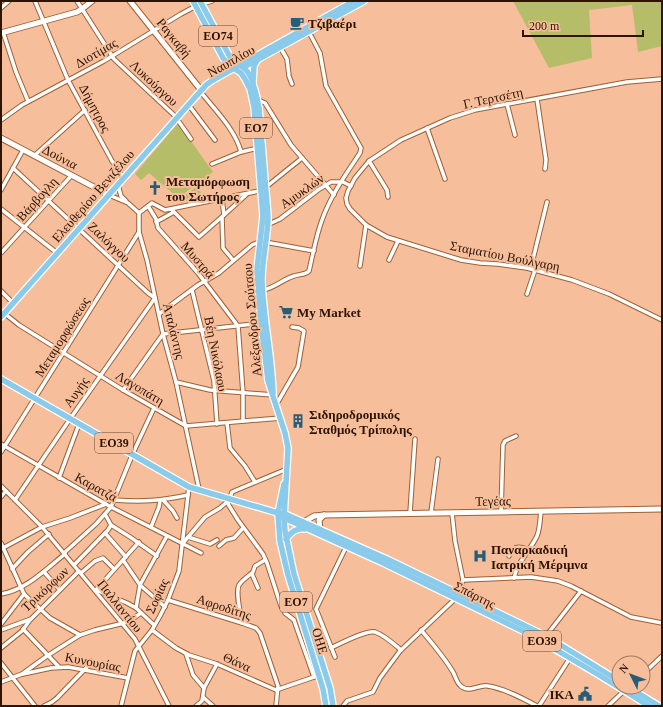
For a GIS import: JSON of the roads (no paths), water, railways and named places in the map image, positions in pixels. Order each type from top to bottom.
[{"type":"main road","points":[[2,32],[82,9],[92,1]]},
{"type":"main road","name":"Ραγκαβή","points":[[130,1],[201,91]]},
{"type":"main road","name":"Ναυπλίου","points":[[201,91],[354,1]]},
{"type":"main road","name":"Ναυπλίου","points":[[201,91],[208,83],[220,76],[258,59],[364,1]]},
{"type":"main road","name":"ΕΟ74","points":[[198,3],[223,58],[238,68]]},
{"type":"main road","name":"ΕΟ74","points":[[198,3],[228,55],[238,68]]},
{"type":"main road","points":[[220,76],[225,65],[223,58]]},
{"type":"main road","name":"ΕΟ7","points":[[253,86],[253,70],[258,59]]},
{"type":"main road","name":"Αλεξανδρου Σούτσου","points":[[238,68],[247,72],[258,100],[261,117],[265,225],[262,269],[264,323]]},
{"type":"main road","name":"Αλεξανδρου Σούτσου","points":[[238,68],[246,80],[252,96],[264,189]]},
{"type":"main road","name":"Ελευθερίου Βενιζέλου","points":[[2,315],[201,91]]},
{"type":"main road","name":"Δούνια","points":[[1,138],[109,195]]},
{"type":"main road","name":"Αλεξανδρου Σούτσου","points":[[263,242],[257,269],[274,395],[288,448],[285,516]]},
{"type":"main road","name":"ΕΟ39","points":[[2,381],[36,398],[188,486],[285,516]]},
{"type":"main road","name":"Αλεξανδρου Σούτσου","points":[[278,513],[287,469]]},
{"type":"main road","name":"Τεγέας","points":[[304,522],[314,516],[324,515],[662,509]]},
{"type":"main road","name":"ΟΗΕ","points":[[278,513],[280,541],[288,575],[324,689],[326,706]]},
{"type":"main road","points":[[320,529],[319,520],[324,515]]},
{"type":"main road","name":"ΟΗΕ","points":[[285,516],[286,540],[319,675],[330,688],[333,706]]},
{"type":"main road","name":"Σπάρτης","points":[[285,516],[320,529],[457,596],[546,636],[611,676]]},
{"type":"main road","name":"Σπάρτης","points":[[285,516],[309,529],[348,544]]},
{"type":"main road","points":[[286,540],[296,529],[309,529]]},
{"type":"main road","name":"Σπάρτης","points":[[457,596],[611,679]]},
{"type":"main road","name":"Σπάρτης","points":[[636,695],[649,706]]},
{"type":"main road","name":"Σπάρτης","points":[[640,695],[659,706]]},
{"type":"street","points":[[1,8],[9,1]]},
{"type":"street","name":"Δήμητρος","points":[[35,1],[68,80],[112,161],[124,178]]},
{"type":"street","name":"Λυκούργου","points":[[77,1],[112,56],[177,118],[191,139]]},
{"type":"street","name":"Διοτίμας","points":[[1,120],[28,101],[112,56],[198,3],[212,1]]},
{"type":"street","points":[[2,32],[28,101]]},
{"type":"street","name":"Αμυκλών","points":[[265,225],[284,216],[326,185],[334,181],[341,181],[362,148],[326,86],[320,53],[308,32]]},
{"type":"street","points":[[280,47],[287,59],[289,76],[292,84]]},
{"type":"street","name":"Γ. Τερτσέτη","points":[[351,186],[369,161],[401,140],[462,114],[507,104],[627,82],[662,79]]},
{"type":"street","points":[[201,91],[239,143],[241,152]]},
{"type":"street","points":[[537,99],[546,160],[545,169]]},
{"type":"street","points":[[258,100],[265,103],[288,140],[334,195]]},
{"type":"street","points":[[188,104],[215,140]]},
{"type":"street","points":[[507,104],[515,135]]},
{"type":"street","points":[[34,156],[85,110]]},
{"type":"street","points":[[427,128],[445,178]]},
{"type":"street","points":[[212,164],[241,152],[258,148]]},
{"type":"street","points":[[1,190],[23,150]]},
{"type":"street","points":[[156,222],[172,211],[246,195],[264,189],[302,158]]},
{"type":"street","points":[[369,161],[386,190],[388,197]]},
{"type":"street","name":"Ζαλόγγου","points":[[13,168],[155,298]]},
{"type":"street","name":"Βάρβογλη","points":[[1,253],[71,176]]},
{"type":"street","points":[[263,290],[270,289],[292,276],[307,273],[322,220],[341,181],[351,186]]},
{"type":"street","points":[[118,184],[121,196],[139,213],[150,204],[172,211],[199,237],[246,195]]},
{"type":"street","name":"Σταματίου Βούλγαρη","points":[[351,186],[346,195],[347,204],[366,225],[382,235],[461,260],[527,268],[572,280],[609,294],[662,320]]},
{"type":"street","points":[[109,195],[128,204]]},
{"type":"street","points":[[222,199],[223,248],[233,260]]},
{"type":"street","points":[[527,268],[532,259],[547,202]]},
{"type":"street","name":"Μυστρά","points":[[150,204],[157,226],[163,235],[204,282],[238,326]]},
{"type":"street","points":[[1,209],[57,253]]},
{"type":"street","name":"Αταλάντης","points":[[139,213],[140,232],[163,334],[176,382],[199,490]]},
{"type":"street","points":[[360,266],[366,225]]},
{"type":"street","name":"Μεταμορφώσεως","points":[[1,452],[3,446],[36,398],[140,232]]},
{"type":"street","points":[[389,260],[398,241]]},
{"type":"street","points":[[159,314],[219,273],[252,245],[263,242],[314,251]]},
{"type":"street","points":[[527,294],[535,270]]},
{"type":"street","name":"Βέη Νικόλαου","points":[[192,290],[214,381],[217,424]]},
{"type":"street","points":[[1,291],[13,303]]},
{"type":"street","name":"Αυγής","points":[[16,500],[70,418],[155,298]]},
{"type":"street","name":"Λαγοπάτη","points":[[2,315],[122,390],[186,426]]},
{"type":"street","points":[[122,390],[163,334],[264,323]]},
{"type":"street","points":[[238,326],[243,393],[243,421]]},
{"type":"street","points":[[276,405],[292,376],[298,369],[300,362],[304,331],[302,329],[292,327]]},
{"type":"street","points":[[176,382],[215,391],[274,395]]},
{"type":"street","points":[[1,594],[9,592],[44,572],[65,554],[105,514],[114,500],[154,408]]},
{"type":"street","points":[[186,426],[281,418]]},
{"type":"street","points":[[227,422],[230,448],[256,482]]},
{"type":"street","points":[[59,478],[79,424]]},
{"type":"street","points":[[501,512],[504,443],[507,439],[516,436]]},
{"type":"street","points":[[410,513],[415,439]]},
{"type":"street","name":"Καρατζά","points":[[3,446],[106,504],[201,553]]},
{"type":"street","points":[[431,513],[438,459]]},
{"type":"street","points":[[276,706],[278,690],[319,675],[294,620],[281,606],[265,560],[228,504],[232,492],[287,469]]},
{"type":"street","name":"Παλλαντίου","points":[[1,486],[49,534],[123,624],[139,645],[170,706]]},
{"type":"street","name":"Σοφίας","points":[[121,706],[134,654],[139,645],[152,630],[168,600],[180,570],[188,486]]},
{"type":"street","points":[[1,497],[6,491]]},
{"type":"street","points":[[114,500],[150,502],[188,495]]},
{"type":"street","points":[[183,544],[205,516],[220,508],[230,499]]},
{"type":"street","points":[[162,500],[173,511],[176,518]]},
{"type":"street","points":[[151,527],[162,500]]},
{"type":"street","points":[[2,548],[42,527],[106,504]]},
{"type":"street","points":[[514,578],[515,571],[538,534],[541,511]]},
{"type":"street","points":[[343,706],[347,701],[373,692],[380,678],[402,650],[457,596],[463,580],[455,541],[452,512]]},
{"type":"street","points":[[105,514],[111,525],[139,542],[157,556]]},
{"type":"street","points":[[74,564],[111,525]]},
{"type":"street","points":[[219,546],[226,540],[234,538],[243,528]]},
{"type":"street","points":[[105,533],[124,558],[140,586],[164,607]]},
{"type":"street","points":[[12,568],[49,534]]},
{"type":"street","points":[[136,608],[140,586],[167,536]]},
{"type":"street","points":[[188,538],[210,544],[217,540]]},
{"type":"street","points":[[1,542],[2,548],[24,594],[40,610],[57,623],[74,630],[80,635]]},
{"type":"street","points":[[139,542],[96,590],[136,608],[154,625]]},
{"type":"street","points":[[335,657],[316,611],[316,607],[348,544]]},
{"type":"street","points":[[509,556],[511,550],[516,547],[521,546],[529,550]]},
{"type":"street","name":"Τρικόρφων","points":[[1,630],[31,620],[60,590],[95,561],[103,558],[114,569]]},
{"type":"street","points":[[242,623],[238,587],[243,580],[252,574],[254,571],[254,566],[265,560]]},
{"type":"street","points":[[44,572],[60,590]]},
{"type":"street","points":[[252,574],[258,588]]},
{"type":"street","points":[[463,580],[543,578],[558,581],[581,591],[630,617],[662,623]]},
{"type":"street","points":[[546,636],[581,591]]},
{"type":"street","points":[[1,624],[24,594]]},
{"type":"street","name":"Αφροδίτης","points":[[168,600],[256,628],[260,633],[277,682],[278,690]]},
{"type":"street","points":[[1,682],[22,674],[80,635],[123,624],[132,620],[141,613]]},
{"type":"street","points":[[1,648],[31,620]]},
{"type":"street","name":"Κυνουρίας","points":[[23,629],[59,667],[68,667],[128,678]]},
{"type":"street","name":"Θάνα","points":[[152,630],[186,654],[217,664],[269,688],[278,690]]},
{"type":"street","points":[[421,630],[432,642],[453,672],[458,682],[464,688],[471,689],[480,685],[496,688],[538,706],[570,658]]},
{"type":"street","points":[[331,648],[348,640],[374,632],[380,634],[402,650]]},
{"type":"street","points":[[186,654],[193,675],[204,688]]},
{"type":"street","points":[[651,666],[662,656]]},
{"type":"street","points":[[44,706],[52,702],[91,661]]},
{"type":"street","points":[[1,664],[14,678],[35,706]]},
{"type":"street","points":[[196,706],[202,700],[204,688],[217,664]]},
{"type":"street","points":[[22,674],[59,667]]},
{"type":"street","points":[[608,706],[620,695]]},
{"type":"street","points":[[202,697],[213,706]]},
{"type":"place","name":"Τζιβαέρι","points":[[297,23]]},
{"type":"place","name":"Μεταμόρφωση του Σωτήρος","points":[[155,188]]},
{"type":"place","name":"My Market","points":[[286,312]]},
{"type":"place","name":"Σιδηροδρομικός Σταθμός Τρίπολης","points":[[298,421]]},
{"type":"place","name":"Παναρκαδική Ιατρική Μέριμνα","points":[[480,556]]},
{"type":"place","name":"ΙΚΑ","points":[[585,694]]}]
